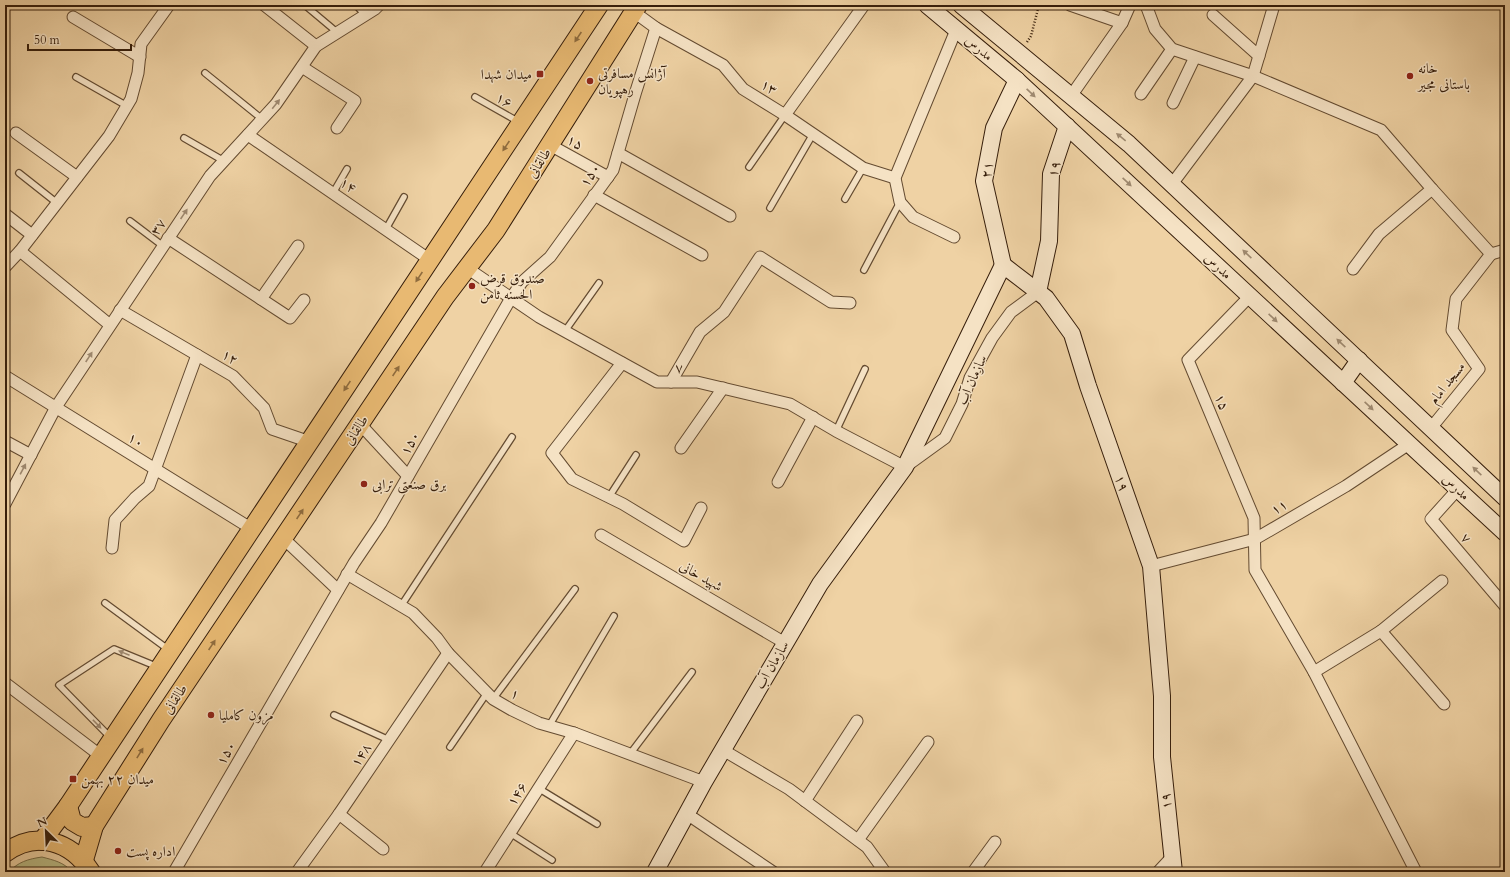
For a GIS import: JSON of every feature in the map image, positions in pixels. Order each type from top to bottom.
[{"type":"main road","points":[[42,841],[102,756],[599,5]]},
{"type":"main road","name":"طالقانی","points":[[87,866],[94,826],[161,720],[445,297],[496,230],[636,9]]},
{"type":"main road","points":[[68,806],[72,820],[82,827],[94,826]]},
{"type":"main road","points":[[5,853],[26,842],[42,841],[57,843],[72,850],[87,866]]},
{"type":"street","points":[[5,267],[20,251],[109,136],[131,100],[138,73],[141,44],[169,5]]},
{"type":"street","points":[[264,5],[316,46]]},
{"type":"street","name":"۳۷","points":[[5,504],[56,407],[210,176],[276,104],[316,46],[366,15],[379,5]]},
{"type":"street","points":[[785,115],[864,5]]},
{"type":"street","name":"مدرس","points":[[927,5],[1017,80],[1505,532]]},
{"type":"street","name":"مدرس","points":[[961,5],[1129,144],[1505,498]]},
{"type":"street","points":[[1070,5],[1122,23]]},
{"type":"street","points":[[1071,96],[1122,23],[1130,5]]},
{"type":"street","points":[[1146,5],[1155,28],[1172,49],[1253,76],[1381,130],[1491,254],[1505,250]]},
{"type":"street","points":[[1172,184],[1253,76],[1274,5]]},
{"type":"street","name":"۱۳","points":[[636,9],[656,28],[723,65],[743,89],[785,115],[863,168],[895,178]]},
{"type":"street","points":[[1213,15],[1259,56]]},
{"type":"street","points":[[73,17],[140,56]]},
{"type":"street","name":"۱۵۰","points":[[174,872],[347,574],[381,523],[511,298],[522,282],[550,257],[613,170],[656,28]]},
{"type":"street","points":[[954,237],[913,217],[900,202],[895,178],[956,30]]},
{"type":"street","points":[[1141,94],[1172,49]]},
{"type":"street","points":[[1173,103],[1195,57]]},
{"type":"street","points":[[302,67],[355,101],[337,128]]},
{"type":"street","name":"۲۱","points":[[1003,264],[984,182],[994,128],[1017,80]]},
{"type":"street","name":"۱۹","points":[[1067,126],[1051,174],[1049,241],[1038,292],[1046,298],[1072,334],[1088,386],[1151,566],[1162,696],[1162,757],[1172,865]]},
{"type":"street","points":[[16,133],[77,177]]},
{"type":"street","name":"۱۴","points":[[248,135],[430,260]]},
{"type":"street","name":"۱۵","points":[[550,145],[608,177]]},
{"type":"street","points":[[618,153],[730,216]]},
{"type":"street","points":[[1352,269],[1379,234],[1432,189]]},
{"type":"street","points":[[594,196],[702,255]]},
{"type":"street","points":[[5,214],[32,235]]},
{"type":"street","points":[[166,242],[290,318],[304,300]]},
{"type":"street","points":[[261,299],[298,246]]},
{"type":"street","points":[[20,251],[110,325]]},
{"type":"street","name":"مسجد امام","points":[[1431,428],[1479,368],[1452,330],[1456,299],[1491,254]]},
{"type":"street","points":[[671,382],[700,332],[724,312],[760,257],[831,302],[850,303]]},
{"type":"street","points":[[1003,264],[1038,292]]},
{"type":"street","name":"سازمان آب","points":[[655,872],[704,782],[820,584],[905,467],[1003,264]]},
{"type":"street","name":"۷","points":[[468,268],[539,317],[657,382],[697,382],[790,404],[836,431],[905,467]]},
{"type":"street","name":"سازمان آب","points":[[905,467],[945,438],[962,404],[970,378],[992,338],[1010,312],[1038,292]]},
{"type":"street","name":"۱۵","points":[[1250,296],[1188,360],[1254,518],[1255,539]]},
{"type":"street","name":"۱۲","points":[[120,310],[234,376],[264,408],[272,429],[310,442]]},
{"type":"street","points":[[112,548],[115,520],[135,498],[149,486],[197,355]]},
{"type":"street","points":[[1343,383],[1359,360]]},
{"type":"street","points":[[622,363],[552,453],[572,479],[623,504],[684,541],[701,508]]},
{"type":"street","name":"۱۰","points":[[5,376],[252,529]]},
{"type":"street","points":[[681,448],[722,388]]},
{"type":"street","points":[[778,482],[813,417]]},
{"type":"street","points":[[360,424],[408,476]]},
{"type":"street","points":[[5,442],[31,455]]},
{"type":"street","name":"۱۱","points":[[1151,566],[1255,539],[1346,486],[1409,444]]},
{"type":"street","name":"۷","points":[[1458,489],[1431,519],[1505,606]]},
{"type":"street","name":"شهید خانی","points":[[601,535],[785,643]]},
{"type":"street","points":[[283,538],[338,590]]},
{"type":"street","points":[[1255,539],[1255,570],[1314,672],[1416,872]]},
{"type":"street","name":"۱","points":[[347,574],[413,613],[437,638],[448,653],[490,695],[512,710],[538,723],[574,733],[704,782]]},
{"type":"street","points":[[1314,672],[1381,630],[1442,581]]},
{"type":"street","points":[[1381,630],[1444,704]]},
{"type":"street","name":"۱۴۸","points":[[297,872],[339,814],[448,653]]},
{"type":"street","points":[[5,683],[102,756]]},
{"type":"street","points":[[805,801],[857,721]]},
{"type":"street","name":"۱۴۶","points":[[485,872],[574,733]]},
{"type":"street","points":[[858,840],[928,742]]},
{"type":"street","points":[[723,750],[789,789],[858,840],[867,847],[885,872]]},
{"type":"street","points":[[339,814],[384,849]]},
{"type":"street","points":[[687,814],[773,872]]},
{"type":"street","points":[[973,872],[995,842]]},
{"type":"street","points":[[1158,872],[1172,865]]},
{"type":"lane","points":[[356,5],[366,15]]},
{"type":"lane","points":[[308,7],[338,33]]},
{"type":"lane","points":[[205,74],[262,119]]},
{"type":"lane","points":[[76,76],[127,106]]},
{"type":"lane","name":"۱۶","points":[[475,97],[521,123]]},
{"type":"lane","points":[[749,167],[785,115]]},
{"type":"lane","points":[[770,208],[813,134]]},
{"type":"lane","points":[[184,138],[224,161]]},
{"type":"lane","points":[[845,199],[863,168]]},
{"type":"lane","points":[[333,193],[347,169]]},
{"type":"lane","points":[[19,173],[57,203]]},
{"type":"lane","points":[[386,229],[404,197]]},
{"type":"lane","points":[[864,270],[900,202]]},
{"type":"lane","points":[[130,221],[166,242]]},
{"type":"lane","points":[[565,331],[598,283]]},
{"type":"lane","points":[[836,431],[866,369]]},
{"type":"lane","points":[[401,606],[512,436]]},
{"type":"lane","points":[[609,497],[636,455]]},
{"type":"lane","points":[[450,747],[576,589]]},
{"type":"lane","points":[[105,603],[171,651]]},
{"type":"lane","points":[[549,726],[614,616]]},
{"type":"lane","points":[[112,740],[59,685],[114,649],[160,668]]},
{"type":"lane","points":[[630,754],[692,672]]},
{"type":"lane","points":[[334,715],[389,740]]},
{"type":"lane","points":[[538,788],[597,824]]},
{"type":"lane","points":[[510,833],[552,860]]},
{"type":"path","points":[[1018,53],[1031,36],[1039,5]]},
{"type":"green space","points":[[42,857],[62,864],[72,872],[9,872],[24,862]]},
{"type":"place","name":"میدان شهدا","points":[[540,74]]},
{"type":"place","name":"خانه باستانی مجیر","points":[[1410,76]]},
{"type":"place","name":"آژانس مسافرتی رهپویان","points":[[590,81]]},
{"type":"place","name":"صندوق قرض الحسنه ثامن","points":[[472,286]]},
{"type":"place","name":"برق صنعتی ترابی","points":[[364,484]]},
{"type":"place","name":"مزون کاملیا","points":[[211,715]]},
{"type":"place","name":"میدان ۲۲ بهمن","points":[[73,779]]},
{"type":"place","name":"اداره پست","points":[[118,851]]}]
